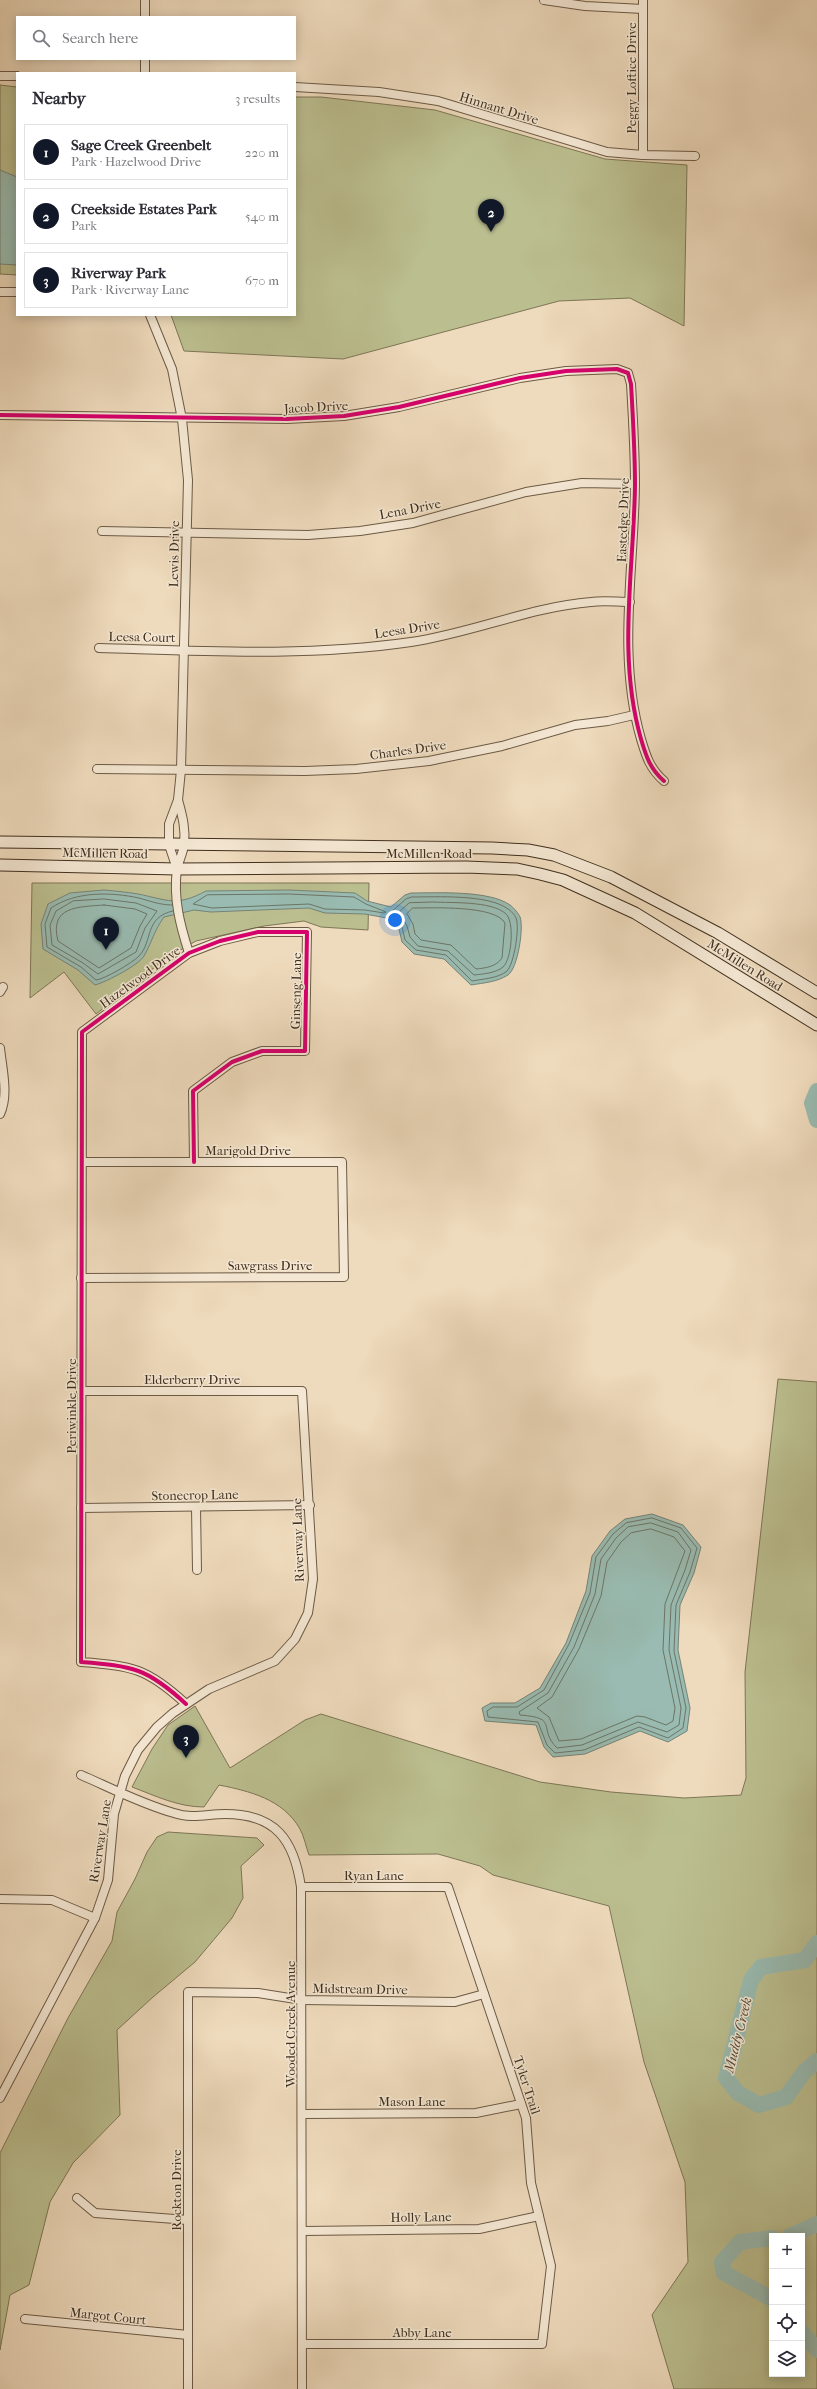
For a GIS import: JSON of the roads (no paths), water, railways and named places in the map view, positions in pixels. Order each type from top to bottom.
[{"type":"main road","name":"McMillen Road","points":[[0,842],[492,848],[528,850],[554,855],[611,877],[678,910],[817,993]]},
{"type":"main road","name":"McMillen Road","points":[[0,865],[178,869],[466,867],[517,869],[563,880],[635,913],[817,1025]]},
{"type":"street","points":[[145,0],[145,16]]},
{"type":"street","points":[[544,0],[585,6],[643,9]]},
{"type":"street","name":"Peggy Loftice Drive","points":[[643,0],[643,156]]},
{"type":"street","points":[[145,60],[145,72]]},
{"type":"street","points":[[0,76],[16,76]]},
{"type":"street","name":"Hinnant Drive","points":[[296,87],[379,92],[438,101],[563,140],[607,152],[643,156],[695,156]]},
{"type":"street","points":[[0,292],[16,292]]},
{"type":"street","name":"Lewis Drive","points":[[150,316],[172,370],[182,419],[188,480],[181,770],[178,800],[170,824],[170,845],[178,869]]},
{"type":"street","name":"Jacob Drive","points":[[0,415],[182,419],[287,419],[344,416],[399,407],[520,378],[595,370],[617,369],[628,373]]},
{"type":"street","name":"Eastedge Drive","points":[[628,373],[631,384],[635,484],[628,660],[634,715],[648,761],[655,774],[664,781]]},
{"type":"street","name":"Lena Drive","points":[[102,531],[308,535],[360,531],[413,523],[533,491],[582,483],[635,484]]},
{"type":"street","name":"Leesa Drive","points":[[184,650],[277,653],[344,650],[412,642],[464,632],[538,611],[591,602],[630,602]]},
{"type":"street","name":"Leesa Court","points":[[99,648],[184,650]]},
{"type":"street","name":"Charles Drive","points":[[97,769],[305,771],[356,769],[429,761],[502,746],[574,725],[608,721],[634,715]]},
{"type":"street","name":"Lewis Drive","points":[[178,800],[184,822],[184,845],[178,869],[176,892],[179,919],[189,953]]},
{"type":"street","name":"Hazelwood Drive","points":[[82,1032],[189,953],[220,941],[258,932],[307,932]]},
{"type":"street","name":"Ginseng Lane","points":[[194,1162],[193,1091],[232,1062],[262,1051],[305,1051],[307,932]]},
{"type":"street","name":"Periwinkle Drive","points":[[82,1032],[81,1662],[118,1664],[142,1671],[162,1682],[186,1704]]},
{"type":"street","points":[[0,1048],[4,1083],[3,1108],[0,1114]]},
{"type":"street","name":"Marigold Drive","points":[[82,1162],[342,1162]]},
{"type":"street","name":"Sawgrass Drive","points":[[81,1278],[344,1277],[342,1162]]},
{"type":"street","name":"Elderberry Drive","points":[[81,1391],[302,1391]]},
{"type":"street","name":"Riverway Lane","points":[[0,2098],[95,1918],[108,1880],[114,1814],[125,1776],[138,1750],[157,1727],[186,1704],[209,1689],[275,1661],[295,1639],[308,1613],[313,1579],[310,1506],[302,1391]]},
{"type":"street","name":"Stonecrop Lane","points":[[81,1508],[310,1506]]},
{"type":"street","points":[[196,1507],[197,1570]]},
{"type":"street","name":"Wooded Creek Avenue","points":[[81,1776],[175,1814],[197,1817],[225,1814],[252,1816],[272,1826],[291,1846],[298,1866],[301,1887],[302,2389]]},
{"type":"street","name":"Ryan Lane","points":[[301,1887],[448,1887]]},
{"type":"street","name":"Tyler Trail","points":[[448,1887],[526,2118],[531,2183],[551,2266],[542,2344]]},
{"type":"street","points":[[0,1899],[52,1900],[95,1918]]},
{"type":"street","name":"Midstream Drive","points":[[188,1992],[258,1992],[302,2000],[455,2002],[484,1994]]},
{"type":"street","name":"Rockton Drive","points":[[188,1992],[188,2389]]},
{"type":"street","name":"Mason Lane","points":[[302,2114],[476,2113],[522,2104]]},
{"type":"street","points":[[77,2198],[95,2213],[188,2220]]},
{"type":"street","name":"Holly Lane","points":[[302,2231],[479,2229],[539,2216]]},
{"type":"street","name":"Margot Court","points":[[25,2320],[188,2335]]},
{"type":"street","name":"Abby Lane","points":[[302,2344],[542,2344]]},
{"type":"water","points":[[0,170],[16,177],[16,265],[0,264]]},
{"type":"water","points":[[104,890],[134,893],[172,901],[187,899],[206,891],[289,890],[355,893],[367,901],[391,907],[405,895],[411,893],[462,893],[501,900],[513,907],[520,917],[521,938],[515,964],[512,971],[508,975],[495,981],[471,985],[444,959],[414,954],[402,942],[399,929],[392,919],[365,914],[325,913],[309,908],[211,912],[194,910],[164,917],[141,960],[122,973],[95,985],[78,970],[43,949],[41,924],[48,904],[70,893]]},
{"type":"water","points":[[652,1514],[683,1525],[701,1547],[694,1573],[680,1605],[678,1650],[690,1708],[687,1731],[668,1742],[640,1731],[585,1754],[553,1757],[544,1747],[536,1725],[485,1721],[482,1708],[491,1703],[515,1703],[540,1688],[566,1643],[586,1591],[592,1556],[610,1531],[625,1519]]},
{"type":"waterway","name":"Muddy Creek","points":[[817,1091],[812,1103],[817,1120]]},
{"type":"waterway","name":"Muddy Creek","points":[[817,1943],[805,1960],[761,1967],[751,1980],[726,2078],[738,2093],[759,2105],[786,2097],[805,2071],[817,2061]]},
{"type":"waterway","name":"Muddy Creek","points":[[797,2233],[817,2224]]},
{"type":"waterway","name":"Muddy Creek","points":[[769,2238],[740,2242],[722,2262],[724,2273],[769,2297]]},
{"type":"waterway","name":"Muddy Creek","points":[[805,2336],[817,2350]]},
{"type":"place","name":"Creekside Estates Park","points":[[491,232]]},
{"type":"place","name":"Sage Creek Greenbelt","points":[[106,950]]},
{"type":"place","name":"Riverway Park","points":[[186,1758]]}]
